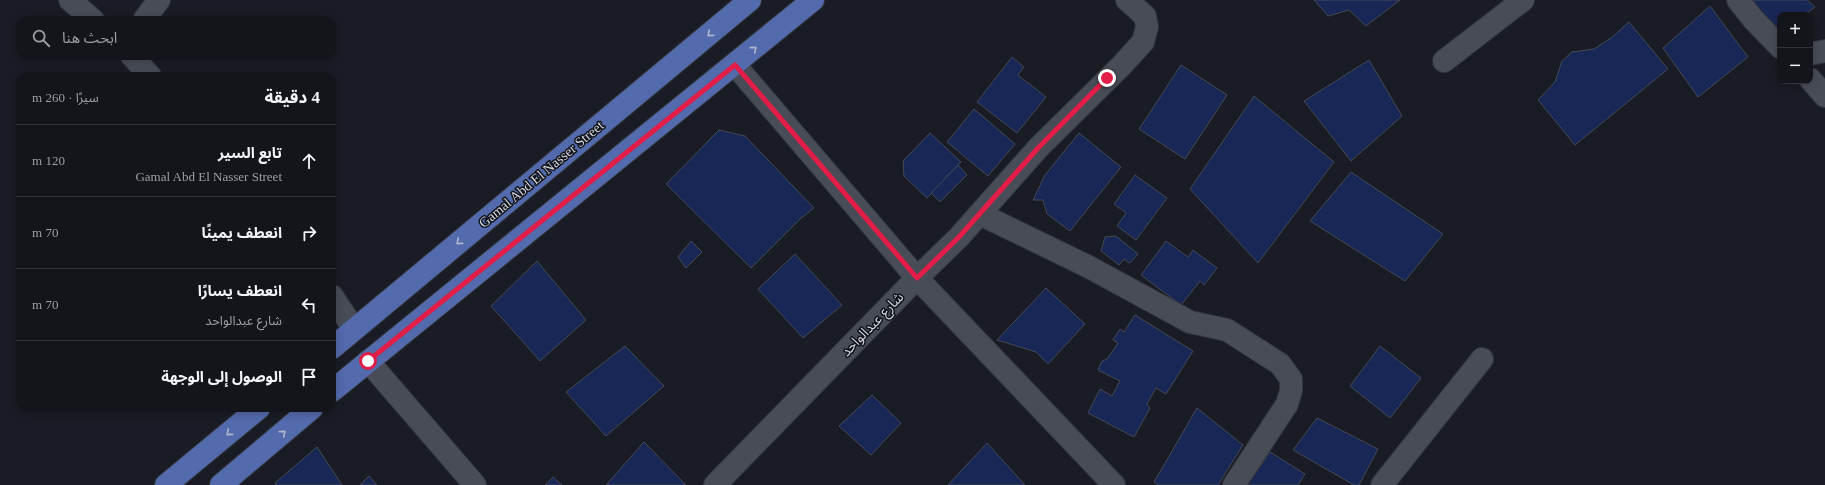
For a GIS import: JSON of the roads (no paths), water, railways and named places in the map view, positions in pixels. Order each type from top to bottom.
[{"type":"main road","name":"Gamal Abd El Nasser Street","points":[[336,345],[750,0]]},
{"type":"main road","points":[[336,388],[735,65],[813,0]]},
{"type":"main road","points":[[166,485],[254,412]]},
{"type":"main road","points":[[221,485],[307,412]]},
{"type":"street","points":[[70,0],[88,16]]},
{"type":"street","points":[[147,16],[158,0]]},
{"type":"street","name":"شارع عبدالواحد","points":[[715,485],[959,237],[1039,147],[1121,66],[1143,42],[1147,27],[1145,16],[1126,0]]},
{"type":"street","points":[[1444,61],[1523,0]]},
{"type":"street","points":[[1738,0],[1753,19],[1777,44]]},
{"type":"street","points":[[1813,53],[1825,51]]},
{"type":"street","points":[[136,60],[146,72]]},
{"type":"street","points":[[735,65],[917,278],[1114,485]]},
{"type":"street","points":[[1813,82],[1825,96]]},
{"type":"street","points":[[980,214],[1089,267],[1130,289],[1164,310],[1190,322],[1227,330],[1280,364],[1291,379],[1291,391],[1287,404],[1234,485]]},
{"type":"street","points":[[336,302],[354,329]]},
{"type":"street","points":[[1382,485],[1482,359]]},
{"type":"street","points":[[368,361],[475,485]]}]
